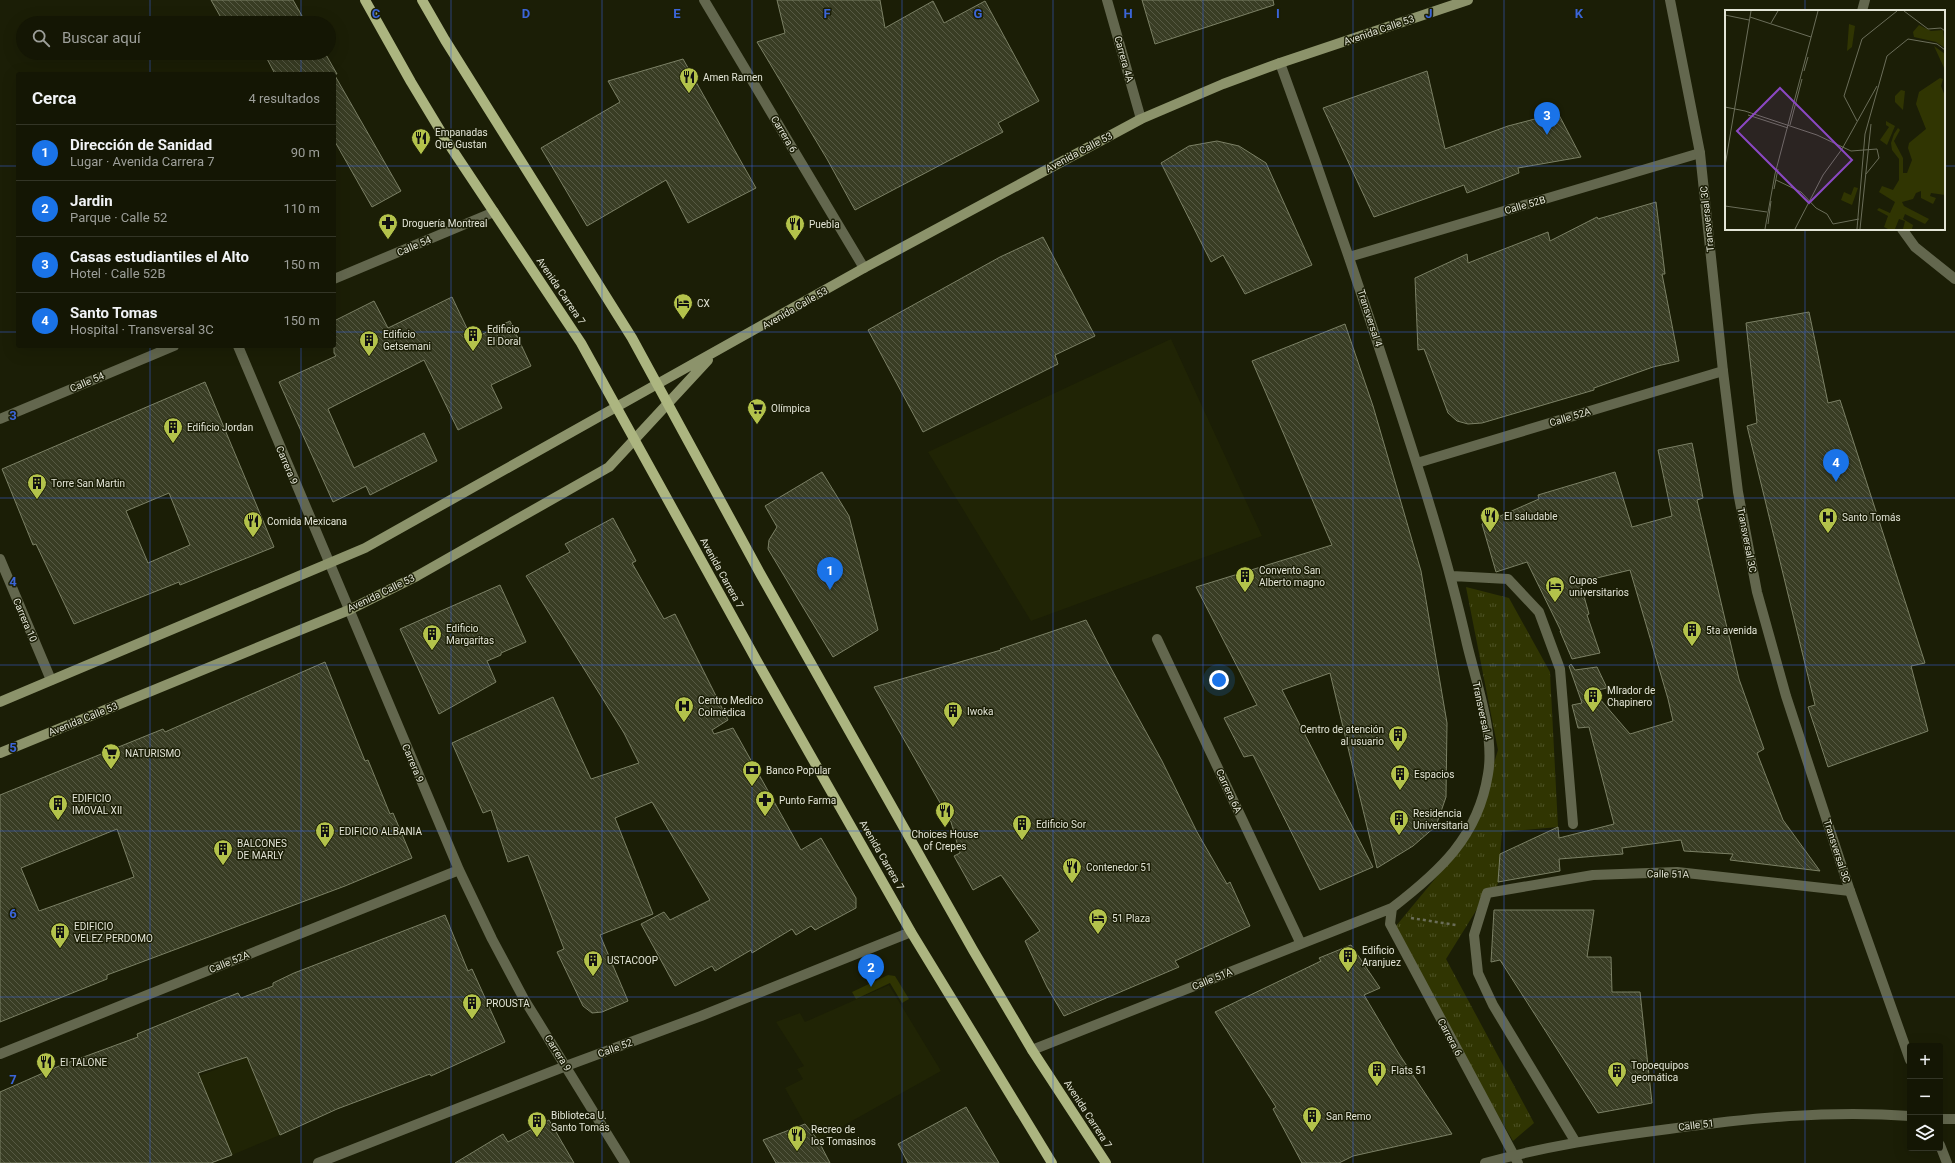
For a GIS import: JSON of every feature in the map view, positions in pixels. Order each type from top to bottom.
[{"type":"main road","name":"Avenida Carrera 7","points":[[365,0],[411,82],[494,212],[581,343],[758,663],[911,932],[1052,1163]]},
{"type":"main road","name":"Avenida Carrera 7","points":[[422,0],[445,40],[613,306],[668,404],[760,575],[973,950],[1032,1050],[1106,1163]]},
{"type":"main road","name":"Avenida Calle 53","points":[[0,702],[329,564],[413,522],[657,385],[675,373],[713,354],[864,268],[1141,119],[1223,84],[1280,63],[1468,0]]},
{"type":"main road","name":"Avenida Calle 53","points":[[0,753],[349,610],[417,576],[609,467],[713,354]]},
{"type":"street","name":"Carrera 6","points":[[704,0],[864,268]]},
{"type":"street","name":"Carrera 4A","points":[[1107,0],[1141,119]]},
{"type":"street","name":"Transversal 3C","points":[[1670,0],[1700,154],[1723,371],[1738,492],[1757,592],[1786,696],[1850,891],[1907,1052]]},
{"type":"street","points":[[1862,10],[1865,0]]},
{"type":"street","name":"Transversal 4","points":[[1280,63],[1350,257],[1452,576],[1489,738],[1488,773],[1478,811],[1461,844],[1426,882],[1392,912]]},
{"type":"street","name":"Calle 52B","points":[[1350,257],[1700,154]]},
{"type":"street","name":"Calle 54","points":[[336,278],[494,212]]},
{"type":"street","points":[[1903,230],[1915,247],[1955,279]]},
{"type":"street","name":"Calle 54","points":[[0,419],[169,348]]},
{"type":"street","name":"Carrera 9","points":[[239,348],[458,870],[524,999],[625,1163]]},
{"type":"street","name":"Calle 52A","points":[[1417,463],[1723,371]]},
{"type":"street","name":"Carrera 10","points":[[0,559],[51,680]]},
{"type":"street","points":[[1452,576],[1508,579],[1539,612],[1560,669],[1573,824]]},
{"type":"street","name":"Carrera 6A","points":[[1157,639],[1301,944]]},
{"type":"street","name":"Calle 52A","points":[[0,1054],[458,870]]},
{"type":"street","name":"Calle 51A","points":[[1476,927],[1487,893],[1593,875],[1677,872],[1850,891]]},
{"type":"street","name":"Carrera 6","points":[[1392,912],[1390,924],[1516,1159]]},
{"type":"street","name":"Calle 51A","points":[[1032,1050],[1301,944],[1392,912]]},
{"type":"street","points":[[1476,927],[1474,935],[1478,973],[1493,1005],[1575,1141]]},
{"type":"street","name":"Calle 52","points":[[318,1163],[566,1066],[708,1014],[911,932]]},
{"type":"street","name":"Calle 51","points":[[1485,1163],[1516,1159],[1575,1141],[1745,1119],[1850,1114],[1907,1116]]},
{"type":"street","points":[[1943,1119],[1955,1119]]},
{"type":"street","points":[[1942,1151],[1947,1163]]},
{"type":"path","points":[[1392,912],[1476,927]]},
{"type":"shaded area","points":[[1171,339],[1262,536],[1031,621],[928,452]]},
{"type":"shaded area","points":[[889,985],[941,1071],[818,1140],[805,1124],[785,1088],[803,1079],[797,1069],[804,1066],[776,1022],[800,1013],[805,1022]]},
{"type":"shaded area","points":[[247,1057],[280,1135],[232,1155],[199,1076]]},
{"type":"green space","points":[[1466,587],[1509,598],[1550,672],[1558,827],[1502,832],[1496,892],[1487,893],[1446,959],[1534,1123],[1513,1141],[1391,932],[1472,834],[1498,750]]},
{"type":"green space","points":[[888,975],[895,976],[909,999],[902,1003],[890,983],[856,999],[852,992]]},
{"type":"building","points":[[211,0],[293,0],[302,16],[220,16]]},
{"type":"building","points":[[777,0],[880,0],[885,28],[933,1],[944,23],[985,1],[1039,101],[998,123],[1003,132],[855,210],[827,159],[757,42],[785,33]]},
{"type":"building","points":[[1142,0],[1273,0],[1274,5],[1155,44]]},
{"type":"building","points":[[683,59],[756,188],[688,223],[666,180],[587,226],[541,148],[620,102],[608,81]]},
{"type":"building","points":[[268,60],[329,60],[336,72],[274,72]]},
{"type":"building","points":[[1427,71],[1445,149],[1508,126],[1558,113],[1581,157],[1518,168],[1519,173],[1467,193],[1464,185],[1374,217],[1323,108]]},
{"type":"building","points":[[336,77],[401,191],[372,207],[336,144]]},
{"type":"building","points":[[1217,141],[1239,146],[1266,163],[1312,265],[1245,294],[1223,255],[1211,262],[1161,163],[1189,146]]},
{"type":"building","points":[[1656,202],[1665,274],[1662,274],[1679,361],[1653,367],[1594,388],[1594,390],[1482,423],[1468,424],[1457,421],[1448,413],[1424,349],[1418,350],[1415,278],[1467,254],[1468,263],[1548,232],[1550,241],[1597,217],[1598,219]]},
{"type":"building","points":[[1043,237],[1095,336],[1055,355],[1058,364],[923,432],[868,330],[1000,257]]},
{"type":"building","points":[[452,297],[472,339],[510,321],[531,366],[491,385],[502,408],[458,430],[424,360],[328,409],[354,468],[424,433],[437,461],[370,495],[366,486],[333,502],[279,382],[336,356],[334,353],[334,348],[336,348],[336,320],[374,301],[388,328]]},
{"type":"building","name":"Santo Tomás","points":[[1809,312],[1828,403],[1840,400],[1925,663],[1911,666],[1928,731],[1828,767],[1808,707],[1815,705],[1747,426],[1757,423],[1746,323]]},
{"type":"building","points":[[1345,324],[1373,406],[1421,571],[1447,723],[1446,797],[1436,826],[1413,846],[1377,868],[1330,673],[1282,690],[1373,867],[1320,890],[1253,755],[1244,757],[1224,718],[1257,705],[1196,587],[1332,545],[1252,361]]},
{"type":"building","points":[[205,382],[274,547],[180,585],[179,582],[74,624],[36,544],[33,545],[2,469]],"holes":[[[169,493],[190,545],[148,563],[126,511]]]},
{"type":"building","points":[[1692,443],[1703,498],[1697,500],[1739,679],[1764,749],[1757,753],[1783,820],[1820,871],[1730,860],[1733,854],[1684,851],[1681,840],[1622,848],[1623,854],[1559,859],[1560,871],[1498,882],[1500,854],[1558,827],[1559,838],[1614,824],[1589,727],[1578,728],[1572,705],[1582,703],[1569,666],[1571,664],[1575,670],[1597,667],[1607,688],[1593,691],[1630,734],[1673,721],[1668,699],[1630,570],[1580,582],[1589,614],[1587,615],[1600,653],[1572,659],[1561,631],[1527,562],[1496,572],[1482,524],[1539,499],[1538,495],[1615,472],[1632,527],[1672,516],[1658,450]]},
{"type":"building","points":[[822,472],[849,516],[878,630],[833,657],[768,549],[769,540],[777,527],[765,506]]},
{"type":"building","points":[[613,518],[636,561],[632,563],[664,619],[675,614],[728,720],[712,730],[714,734],[733,728],[801,850],[821,838],[856,898],[856,908],[815,930],[811,926],[796,935],[792,929],[752,953],[751,950],[715,971],[712,966],[675,986],[641,924],[664,912],[670,920],[710,900],[652,802],[615,818],[653,914],[600,935],[628,1001],[602,1012],[592,1013],[583,1006],[557,952],[564,949],[528,855],[508,862],[491,810],[483,813],[452,743],[553,697],[591,779],[639,763],[624,733],[526,576],[570,552],[565,544]]},
{"type":"building","points":[[500,585],[526,642],[487,661],[496,682],[439,714],[400,629]]},
{"type":"building","points":[[1086,620],[1162,761],[1197,832],[1227,884],[1230,882],[1250,926],[1175,961],[1179,967],[1064,1016],[1047,987],[1025,941],[1040,931],[1001,875],[973,890],[954,856],[960,853],[951,822],[874,687],[1001,650],[1000,649]]},
{"type":"building","points":[[325,662],[365,761],[368,760],[390,814],[393,813],[412,858],[345,886],[107,975],[107,979],[0,1022],[0,795],[163,729],[165,732]],"holes":[[[117,829],[134,877],[39,911],[21,868]]]},
{"type":"building","points":[[1494,910],[1594,910],[1587,957],[1611,957],[1612,992],[1640,992],[1652,1103],[1598,1113],[1500,960],[1491,962]]},
{"type":"building","points":[[445,915],[468,971],[472,969],[505,1042],[431,1076],[430,1074],[337,1109],[280,1135],[247,1057],[198,1073],[232,1155],[211,1163],[0,1163],[0,1092],[59,1066],[138,1037],[137,1034],[238,993],[241,998],[273,986],[273,983],[294,973]]},
{"type":"building","points":[[1351,945],[1380,988],[1364,995],[1399,1054],[1452,1134],[1353,1156],[1339,1163],[1302,1163],[1273,1109],[1276,1107],[1215,1012],[1321,961],[1319,958]]},
{"type":"building","points":[[966,1107],[999,1163],[908,1163],[898,1144]]},
{"type":"building","name":"Biblioteca U. Santo Tomás","points":[[549,1120],[574,1163],[455,1163],[503,1134],[508,1142]]},
{"type":"building","name":"Recreo de los Tomasinos","points":[[805,1124],[818,1140],[830,1163],[776,1163],[763,1140]]},
{"type":"place","name":"Amen Ramen","points":[[689,94]]},
{"type":"place","name":"Casas estudiantiles el Alto","points":[[1547,135]]},
{"type":"place","name":"Empanadas Que Gustan","points":[[421,155]]},
{"type":"place","name":"Droguería Montreal","points":[[388,240]]},
{"type":"place","name":"Puebla","points":[[795,241]]},
{"type":"place","name":"CX","points":[[683,320]]},
{"type":"place","name":"Edificio El Doral","points":[[473,352]]},
{"type":"place","name":"Edificio Getsemani","points":[[369,357]]},
{"type":"place","name":"Olímpica","points":[[757,425]]},
{"type":"place","name":"Edificio Jordan","points":[[173,444]]},
{"type":"place","name":"Santo Tomas","points":[[1836,482]]},
{"type":"place","name":"Torre San Martin","points":[[37,500]]},
{"type":"place","name":"El saludable","points":[[1490,533]]},
{"type":"place","name":"Santo Tomás","points":[[1828,534]]},
{"type":"place","name":"Comida Mexicana","points":[[253,538]]},
{"type":"place","name":"Dirección de Sanidad","points":[[830,590]]},
{"type":"place","name":"Convento San Alberto magno","points":[[1245,593]]},
{"type":"place","name":"Cupos universitarios","points":[[1555,603]]},
{"type":"place","name":"5ta avenida","points":[[1692,647]]},
{"type":"place","name":"Edificio Margaritas","points":[[432,651]]},
{"type":"place","name":"MIrador de Chapinero","points":[[1593,713]]},
{"type":"place","name":"Centro Medico Colmédica","points":[[684,723]]},
{"type":"place","name":"Iwoka","points":[[953,728]]},
{"type":"place","name":"Centro de atención al usuario","points":[[1398,752]]},
{"type":"place","name":"NATURISMO","points":[[111,770]]},
{"type":"place","name":"Banco Popular","points":[[752,787]]},
{"type":"place","name":"Espacios","points":[[1400,791]]},
{"type":"place","name":"Punto Farma","points":[[765,817]]},
{"type":"place","name":"EDIFICIO IMOVAL XII","points":[[58,821]]},
{"type":"place","name":"Choices House of Crepes","points":[[945,828]]},
{"type":"place","name":"Residencia Universitaria","points":[[1399,836]]},
{"type":"place","name":"Edificio Sor","points":[[1022,841]]},
{"type":"place","name":"EDIFICIO ALBANIA","points":[[325,848]]},
{"type":"place","name":"BALCONES DE MARLY","points":[[223,866]]},
{"type":"place","name":"Contenedor 51","points":[[1072,884]]},
{"type":"place","name":"51 Plaza","points":[[1098,935]]},
{"type":"place","name":"EDIFICIO VELEZ PERDOMO","points":[[60,949]]},
{"type":"place","name":"Edificio Aranjuez","points":[[1348,973]]},
{"type":"place","name":"USTACOOP","points":[[593,977]]},
{"type":"place","name":"Jardin","points":[[871,987]]},
{"type":"place","name":"PROUSTA","points":[[472,1020]]},
{"type":"place","name":"El TALONE","points":[[46,1079]]},
{"type":"place","name":"Flats 51","points":[[1377,1087]]},
{"type":"place","name":"Topoequipos geomática","points":[[1617,1088]]},
{"type":"place","name":"San Remo","points":[[1312,1133]]},
{"type":"place","name":"Biblioteca U. Santo Tomás","points":[[537,1138]]},
{"type":"place","name":"Recreo de los Tomasinos","points":[[797,1152]]}]
